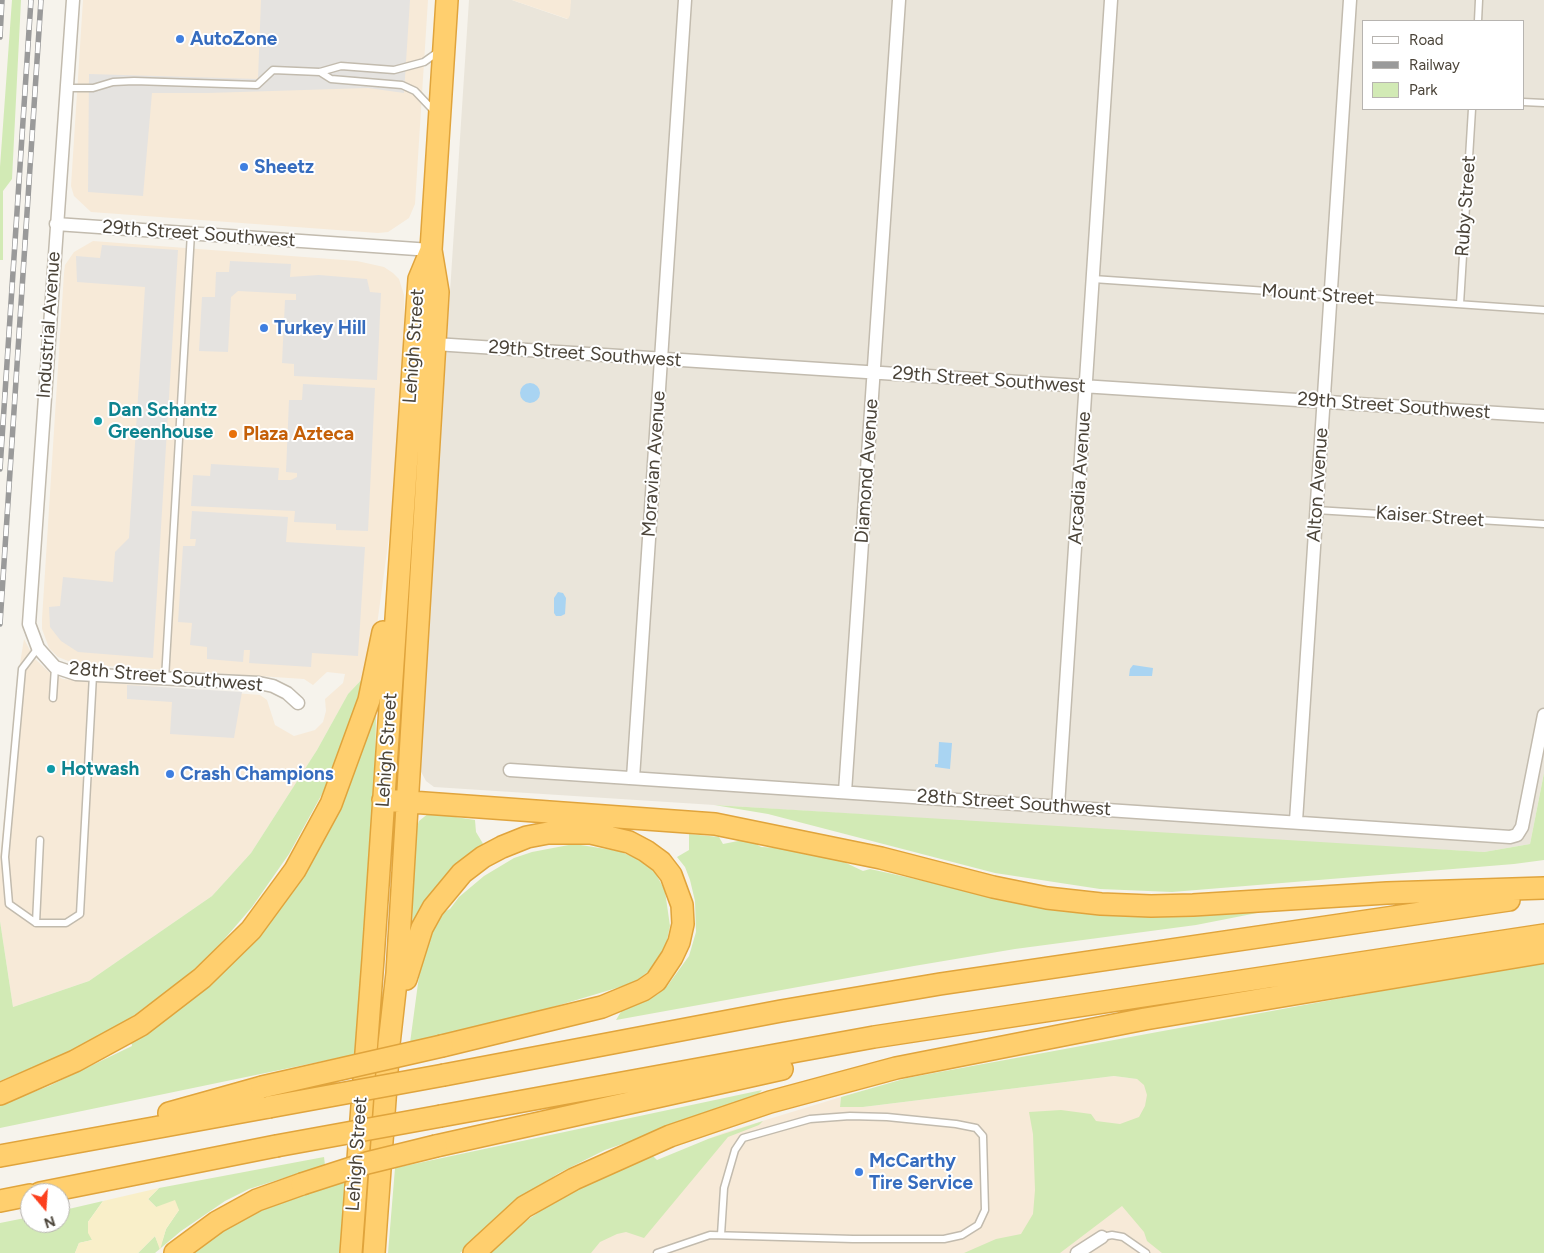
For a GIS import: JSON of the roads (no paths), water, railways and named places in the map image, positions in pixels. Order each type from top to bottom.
[{"type":"highway","name":"Lehigh Street","points":[[374,1253],[389,1044],[397,973],[435,344],[438,292],[431,250],[447,0]]},
{"type":"highway","name":"Lehigh Street","points":[[350,1253],[373,959],[419,280],[431,250]]},
{"type":"highway","points":[[0,1094],[116,1040],[168,1005],[202,978],[251,930],[296,870],[331,804],[369,700],[400,540]]},
{"type":"highway","points":[[383,800],[715,824],[881,858],[993,887],[1047,898],[1101,904],[1193,905],[1388,893],[1544,888]]},
{"type":"highway","points":[[14,1154],[262,1087],[602,1007],[642,990],[656,981],[672,957],[679,942],[683,924],[682,905],[677,887],[661,862],[629,842],[608,836],[569,831],[527,837],[483,857],[462,873],[446,889],[422,928],[412,955],[389,1044]]},
{"type":"highway","points":[[14,1154],[782,1011],[940,984],[1544,894]]},
{"type":"highway","points":[[70,1187],[276,1146],[874,1037],[1067,1006],[1544,935]]},
{"type":"highway","points":[[474,1253],[524,1207],[574,1179],[670,1136],[770,1102],[896,1068],[1145,1019],[1544,952]]},
{"type":"highway","points":[[175,1253],[217,1222],[257,1200],[367,1163],[1067,1006]]},
{"type":"highway","points":[[2,1200],[20,1197]]},
{"type":"highway","points":[[346,1253],[353,1197]]},
{"type":"street","name":"Industrial Avenue","points":[[38,648],[30,624],[31,583],[73,0]]},
{"type":"street","name":"Moravian Avenue","points":[[633,778],[684,0]]},
{"type":"street","name":"Diamond Avenue","points":[[845,792],[899,0]]},
{"type":"street","name":"Arcadia Avenue","points":[[1058,806],[1111,0]]},
{"type":"street","name":"Alton Avenue","points":[[1296,821],[1350,0]]},
{"type":"street","name":"29th Street Southwest","points":[[56,224],[431,250]]},
{"type":"street","name":"29th Street Southwest","points":[[435,344],[1544,416]]},
{"type":"street","name":"28th Street Southwest","points":[[38,648],[55,667],[76,674],[259,683],[273,686],[287,693],[298,703]]},
{"type":"street","name":"28th Street Southwest","points":[[510,770],[1296,821],[1510,837],[1517,835],[1522,827],[1544,715]]},
{"type":"street","points":[[1077,1253],[1102,1237]]},
{"type":"lane","points":[[1478,20],[1479,0]]},
{"type":"lane","points":[[67,88],[93,88],[113,82],[134,81],[257,85],[273,70],[320,72],[341,66],[394,70],[424,62],[445,45]]},
{"type":"lane","points":[[320,72],[331,79],[402,84],[415,91],[440,119]]},
{"type":"lane","points":[[1524,102],[1544,103]]},
{"type":"lane","name":"Ruby Street","points":[[1460,304],[1472,110]]},
{"type":"lane","points":[[165,679],[192,233]]},
{"type":"lane","name":"Mount Street","points":[[1093,279],[1544,310]]},
{"type":"lane","name":"Kaiser Street","points":[[1316,510],[1544,524]]},
{"type":"lane","points":[[38,648],[22,668],[5,857],[9,904],[36,923],[66,923],[80,914],[93,675]]},
{"type":"lane","points":[[53,698],[55,667]]},
{"type":"lane","points":[[36,923],[40,840]]},
{"type":"lane","points":[[657,1253],[710,1235],[944,1239],[962,1234],[978,1225],[985,1210],[983,1136],[976,1128],[956,1124],[850,1116],[810,1119],[743,1138],[735,1150],[725,1182],[721,1235]]},
{"type":"lane","points":[[1102,1237],[1112,1235],[1123,1237],[1146,1253]]},
{"type":"water","points":[[530,383],[537,386],[540,393],[537,400],[530,403],[523,400],[520,393],[523,386]]},
{"type":"water","points":[[558,592],[563,593],[566,598],[565,614],[561,616],[556,616],[554,613],[554,598]]},
{"type":"water","points":[[1133,665],[1153,668],[1152,676],[1129,676]]},
{"type":"water","points":[[939,742],[952,743],[950,769],[935,767],[935,764],[938,764]]},
{"type":"railway","points":[[0,37],[2,0]]},
{"type":"railway","points":[[0,469],[31,0]]},
{"type":"railway","points":[[0,624],[41,0]]},
{"type":"place","name":"AutoZone","points":[[180,39]]},
{"type":"place","name":"Sheetz","points":[[244,167]]},
{"type":"place","name":"Turkey Hill","points":[[264,328]]},
{"type":"place","name":"Dan Schantz Greenhouse","points":[[98,421]]},
{"type":"place","name":"Plaza Azteca","points":[[233,434]]},
{"type":"place","name":"Hotwash","points":[[51,769]]},
{"type":"place","name":"Crash Champions","points":[[170,774]]},
{"type":"place","name":"McCarthy Tire Service","points":[[859,1172]]}]
